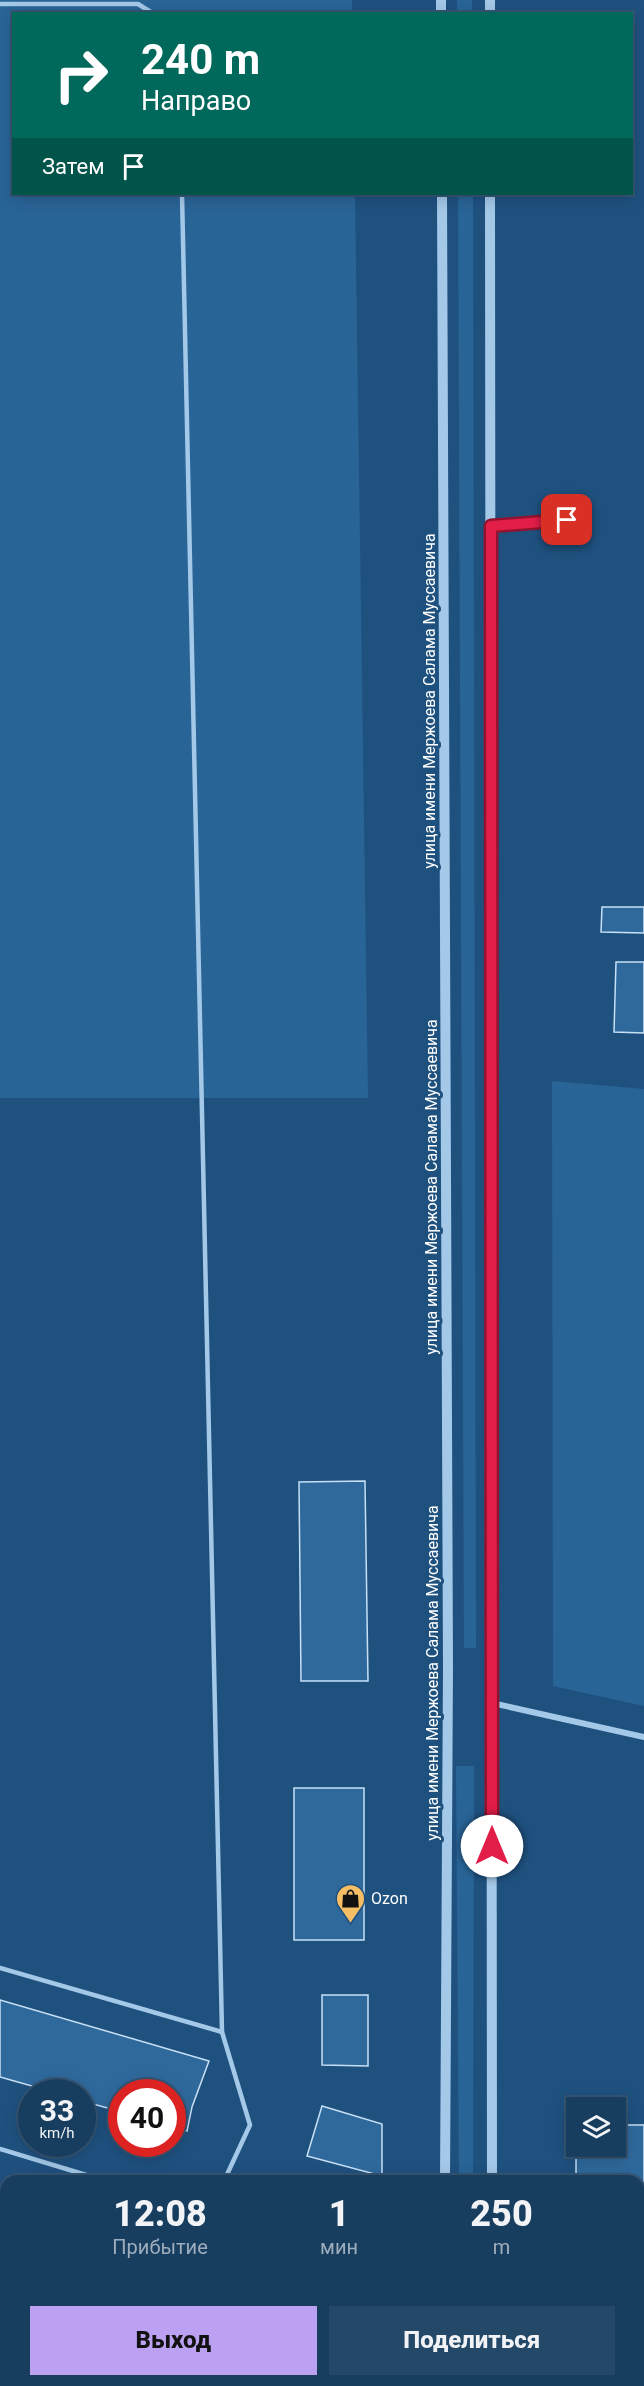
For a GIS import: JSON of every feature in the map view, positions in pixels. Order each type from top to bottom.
[{"type":"street","name":"улица имени Мержоева Салама Муссаевича","points":[[442,195],[448,1656],[445,2175]]},
{"type":"street","points":[[490,195],[492,2175]]},
{"type":"street","points":[[492,1703],[644,1737]]},
{"type":"lane","points":[[0,4],[138,4],[151,12]]},
{"type":"lane","points":[[182,195],[222,2032],[250,2125],[227,2175]]},
{"type":"lane","points":[[491,526],[567,520]]},
{"type":"lane","points":[[0,1968],[222,2032]]},
{"type":"lane","points":[[0,2149],[86,2175]]},
{"type":"shaded area","points":[[0,0],[352,0],[352,12],[12,12],[12,195],[355,195],[368,1098],[0,1098]]},
{"type":"shaded area","points":[[457,0],[472,0],[472,12],[457,12]]},
{"type":"shaded area","points":[[458,195],[473,195],[476,1648],[464,1648]]},
{"type":"shaded area","points":[[552,1081],[644,1089],[644,1706],[553,1686]]},
{"type":"shaded area","points":[[456,1766],[474,1766],[473,2175],[459,2175]]},
{"type":"building","points":[[602,907],[644,907],[644,933],[601,932]]},
{"type":"building","points":[[616,962],[644,962],[644,1033],[614,1032]]},
{"type":"building","points":[[365,1481],[368,1681],[301,1681],[299,1482]]},
{"type":"building","points":[[294,1788],[364,1788],[364,1940],[294,1940]]},
{"type":"building","points":[[322,1995],[368,1995],[368,2066],[322,2065]]},
{"type":"building","points":[[0,2000],[209,2061],[192,2107],[187,2131],[186,2079],[108,2079],[108,2108],[96,2105],[96,2079],[18,2079],[18,2082],[0,2077]]},
{"type":"building","points":[[322,2106],[382,2124],[382,2175],[307,2156]]},
{"type":"building","points":[[626,2125],[644,2125],[644,2175],[576,2175],[576,2157],[626,2157]]},
{"type":"place","name":"Ozon","points":[[350,1924]]},
{"type":"route","points":[[492,1846],[491,526],[567,520]]}]
